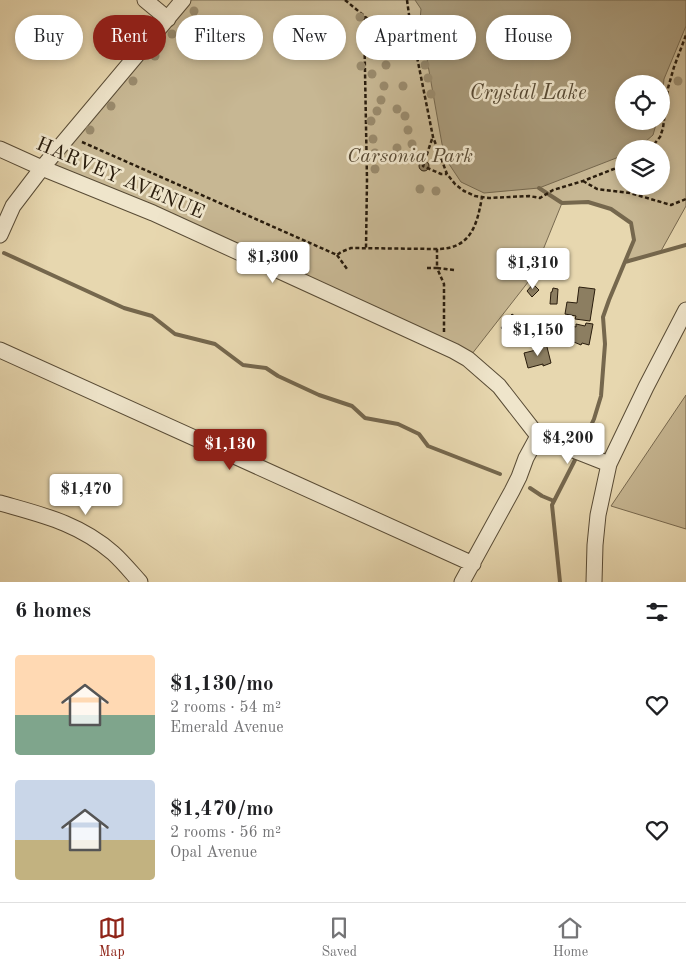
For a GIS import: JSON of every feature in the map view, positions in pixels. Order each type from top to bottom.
[{"type":"street","points":[[145,0],[168,19]]},
{"type":"street","points":[[0,235],[13,206],[42,168],[184,0]]},
{"type":"street","name":"HARVEY AVENUE","points":[[0,149],[153,213],[444,346],[468,359],[499,386],[538,436],[609,464]]},
{"type":"street","points":[[594,582],[598,515],[609,464],[686,310]]},
{"type":"street","points":[[0,350],[472,564]]},
{"type":"street","points":[[462,582],[512,491],[538,436]]},
{"type":"street","points":[[0,503],[55,519],[80,529],[114,554],[140,582]]},
{"type":"path","points":[[345,0],[363,15]]},
{"type":"path","points":[[407,0],[409,15]]},
{"type":"path","points":[[658,140],[662,128],[668,88],[686,35]]},
{"type":"path","points":[[365,60],[366,248]]},
{"type":"path","points":[[418,60],[433,137],[447,174],[464,191],[475,196],[489,198],[529,196],[540,198],[553,190],[615,169]]},
{"type":"path","points":[[433,137],[423,166],[441,174],[447,174]]},
{"type":"path","points":[[79,141],[337,255],[347,269]]},
{"type":"path","points":[[583,181],[597,189],[630,193],[671,205],[686,199]]},
{"type":"path","points":[[337,255],[351,248],[437,249],[457,245],[468,238],[473,231],[482,197]]},
{"type":"path","points":[[437,249],[437,268],[444,284],[444,346]]},
{"type":"path","points":[[427,268],[454,270]]},
{"type":"green space","name":"Carsonia Park","points":[[183,0],[686,0],[686,206],[661,251],[625,262],[634,240],[631,223],[611,209],[588,202],[562,203],[532,277],[468,359],[42,168],[133,60],[166,60],[166,20]]},
{"type":"green space","points":[[686,395],[686,529],[611,506]]},
{"type":"water","name":"Crystal Lake","points":[[415,0],[686,0],[686,26],[666,75],[615,75],[615,130],[654,130],[653,135],[647,140],[615,140],[615,158],[539,188],[484,193],[461,182],[449,164],[442,144],[427,60],[476,60],[476,15],[420,15],[421,9]]},
{"type":"building","points":[[422,161],[426,161],[429,166],[428,170],[422,171],[419,168],[419,164]]},
{"type":"building","points":[[533,284],[539,290],[532,297],[527,291]]},
{"type":"building","points":[[579,287],[595,289],[590,321],[575,319],[576,316],[565,314],[567,302],[577,303]]},
{"type":"building","points":[[553,288],[558,289],[557,304],[550,304]]},
{"type":"building","points":[[512,314],[531,328],[530,330],[534,334],[525,346],[501,328]]},
{"type":"building","points":[[586,323],[593,324],[589,345],[582,343],[581,345],[569,340],[569,342],[565,342],[566,339],[559,338],[562,324],[576,327],[576,324],[585,326]]},
{"type":"building","points":[[544,328],[549,333],[543,339],[538,334]]},
{"type":"building","points":[[546,343],[551,363],[528,368],[524,353],[540,349],[539,345]]},
{"type":"waterway","points":[[539,188],[562,203],[588,202],[611,209],[631,223],[634,240],[603,317],[605,344],[601,396],[594,419],[580,449]]},
{"type":"waterway","points":[[625,262],[686,245]]},
{"type":"waterway","points":[[4,253],[124,308],[152,316],[175,334],[215,344],[243,365],[266,368],[278,376],[319,395],[352,406],[365,418],[398,424],[419,434],[428,446],[500,474]]},
{"type":"waterway","points":[[560,582],[552,505],[577,456]]},
{"type":"waterway","points":[[530,488],[554,501]]}]
